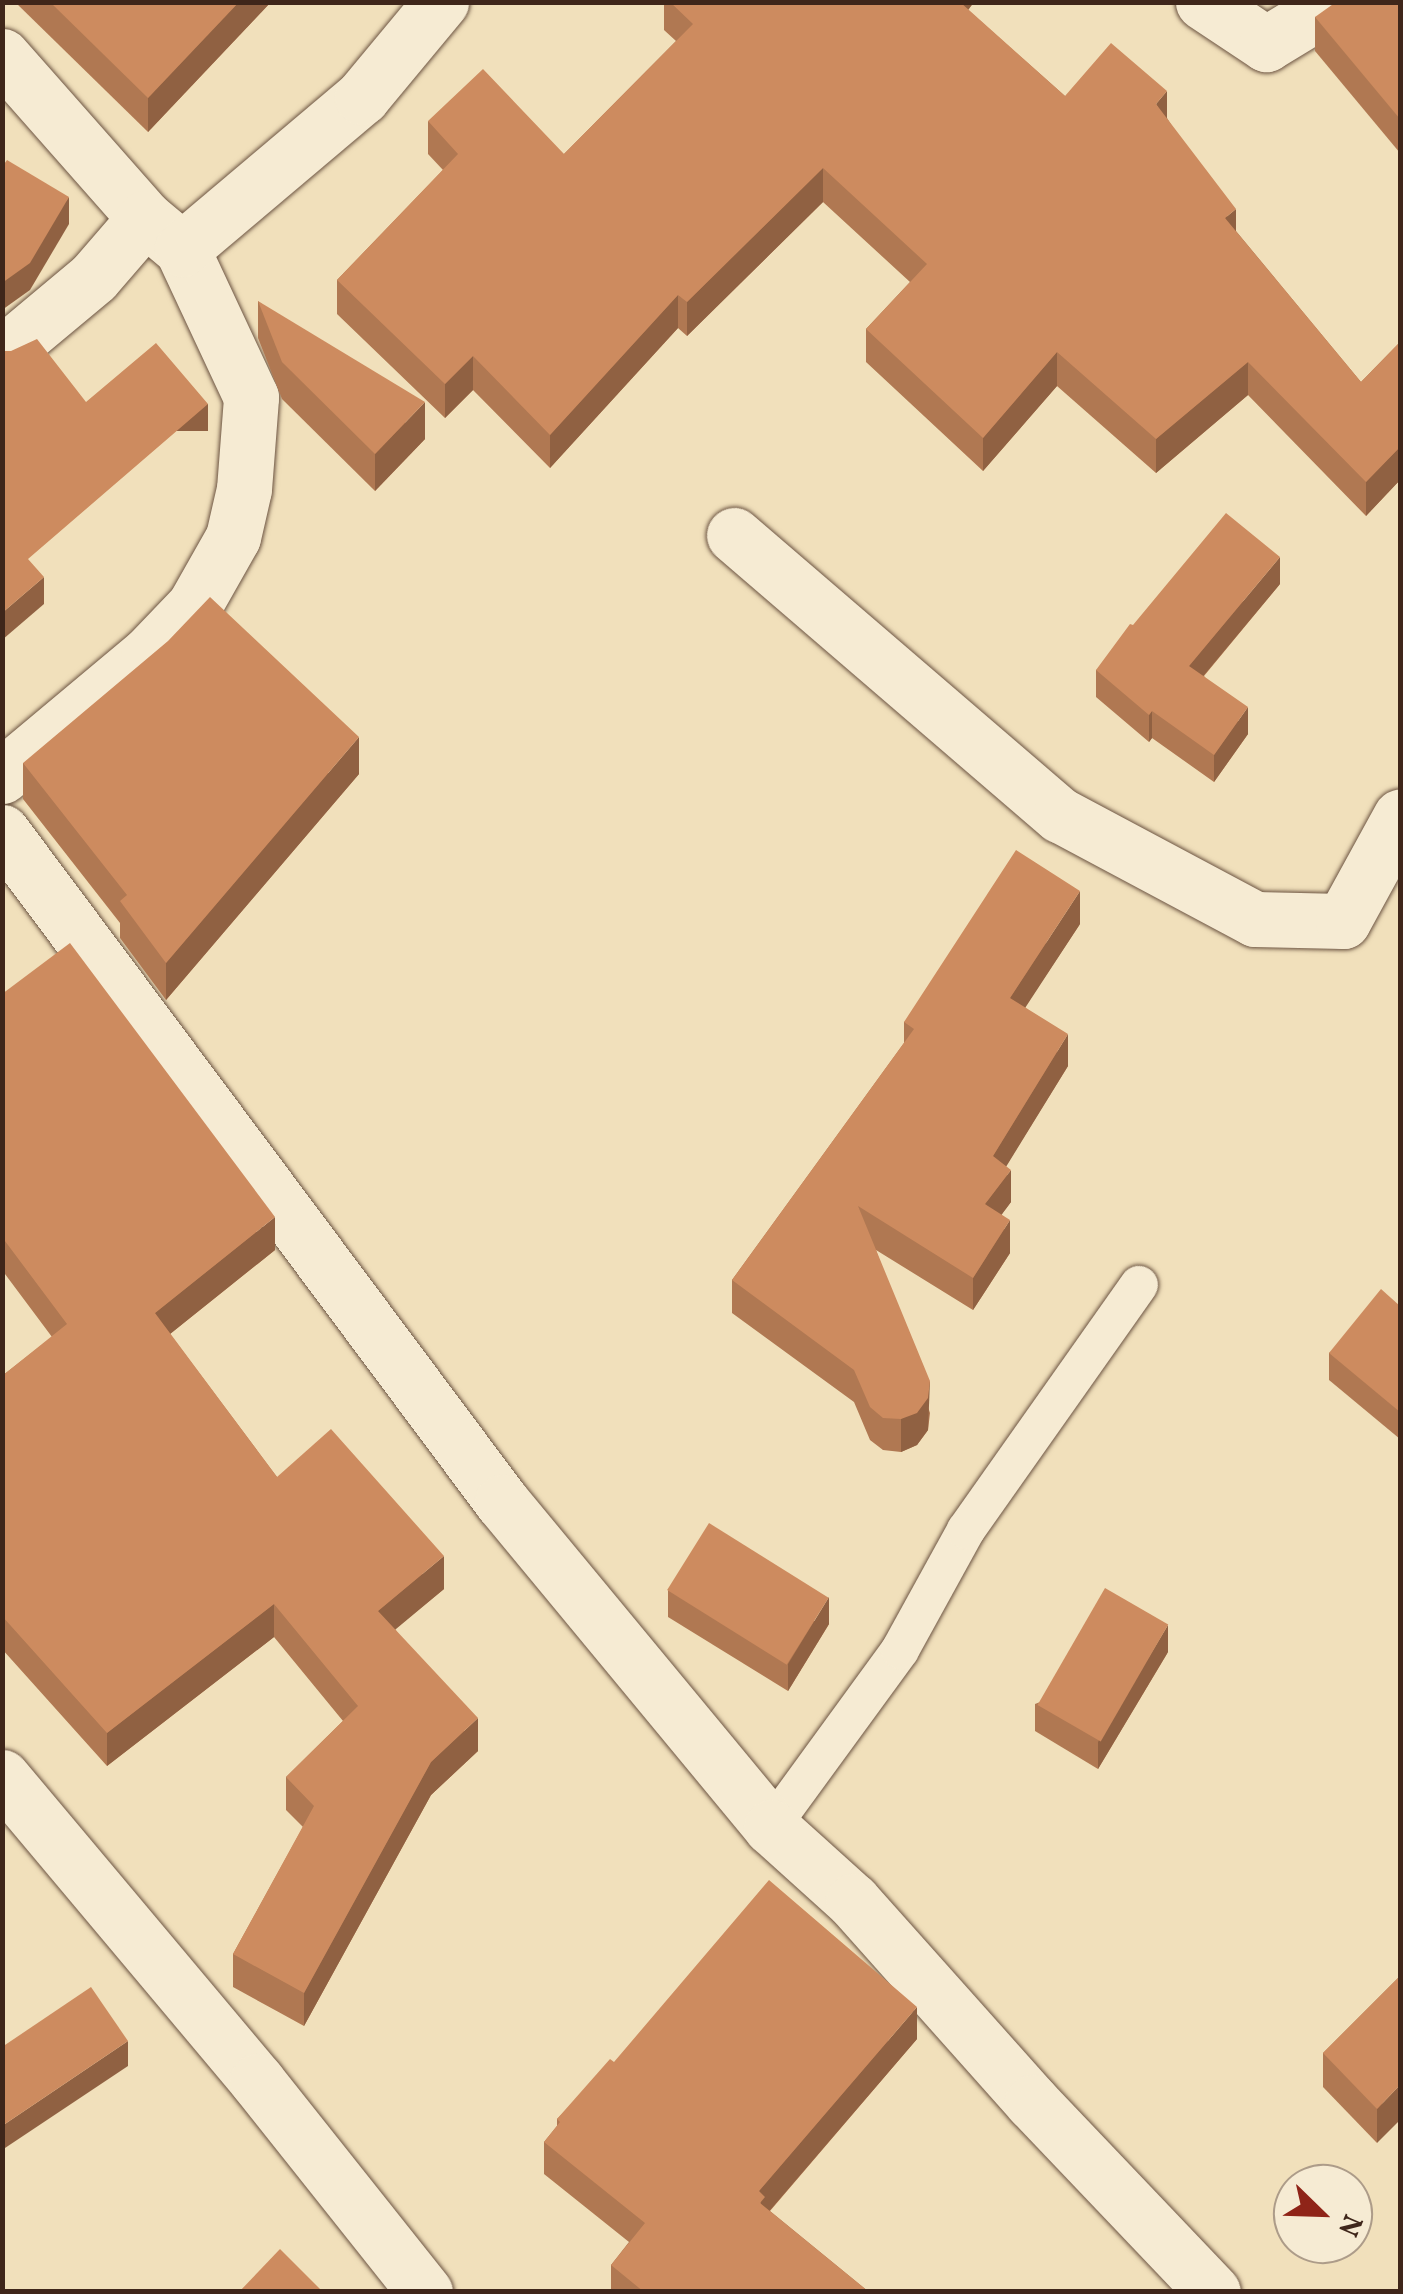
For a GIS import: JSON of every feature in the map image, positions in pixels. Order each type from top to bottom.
[{"type":"street","points":[[2,348],[14,344],[94,278],[362,98],[440,2]]},
{"type":"street","points":[[1203,2],[1266,44],[1335,2]]},
{"type":"street","points":[[2,56],[164,233],[251,397],[244,489],[234,537],[194,606],[148,654],[2,776]]},
{"type":"street","points":[[734,536],[1060,814],[1254,919],[1343,921],[1400,817]]},
{"type":"street","points":[[2,832],[502,1502],[770,1827],[853,1901],[1032,2102],[1213,2292]]},
{"type":"street","points":[[2,1778],[257,2081],[426,2292]]},
{"type":"lane","points":[[770,1827],[900,1650],[966,1530],[1139,1286]]},
{"type":"building","points":[[50,2],[239,2],[148,98]]},
{"type":"building","points":[[670,2],[960,2],[1065,96],[1111,43],[1167,91],[1156,104],[1236,209],[1225,218],[1361,382],[1400,342],[1400,447],[1366,482],[1248,362],[1156,439],[1057,352],[983,438],[866,329],[927,264],[823,168],[687,302],[678,295],[550,435],[473,356],[445,384],[337,280],[458,154],[428,121],[483,69],[564,154],[693,24]]},
{"type":"building","points":[[1336,2],[1400,2],[1400,119],[1315,17]]},
{"type":"building","points":[[7,160],[69,197],[30,263],[2,283],[2,167]]},
{"type":"building","points":[[258,301],[425,402],[375,454],[282,362]]},
{"type":"building","points":[[37,339],[86,402],[156,343],[208,404],[28,559],[44,577],[2,613],[2,351]]},
{"type":"building","points":[[1226,513],[1280,557],[1189,666],[1248,707],[1214,755],[1152,711],[1149,715],[1096,670],[1130,624]]},
{"type":"building","points":[[210,597],[359,737],[166,963],[120,901],[127,895],[23,763],[168,641]]},
{"type":"building","points":[[1016,850],[1080,891],[1010,998],[1068,1034],[993,1156],[1011,1170],[985,1204],[1010,1220],[973,1278],[858,1206],[930,1381],[928,1398],[917,1413],[901,1419],[883,1418],[870,1407],[854,1370],[732,1280],[914,1029],[904,1022]]},
{"type":"building","points":[[70,943],[275,1217],[155,1313],[277,1477],[331,1429],[444,1556],[378,1611],[478,1718],[431,1762],[304,1993],[233,1954],[314,1806],[286,1777],[358,1706],[274,1604],[107,1733],[2,1616],[2,1376],[67,1324],[2,1237],[2,994]]},
{"type":"building","points":[[1381,1289],[1400,1306],[1400,1412],[1329,1353]]},
{"type":"building","points":[[709,1523],[829,1598],[787,1665],[667,1590]]},
{"type":"building","points":[[1105,1588],[1168,1624],[1101,1741],[1038,1705]]},
{"type":"building","points":[[769,1880],[917,2007],[759,2191],[765,2197],[760,2203],[869,2292],[644,2292],[611,2265],[645,2223],[544,2142],[560,2122],[557,2119],[610,2059],[614,2062]]},
{"type":"building","points":[[1400,1976],[1400,2085],[1377,2109],[1323,2053]]},
{"type":"building","points":[[91,1987],[128,2041],[2,2126],[2,2047]]},
{"type":"building","points":[[280,2249],[323,2292],[239,2292]]}]
